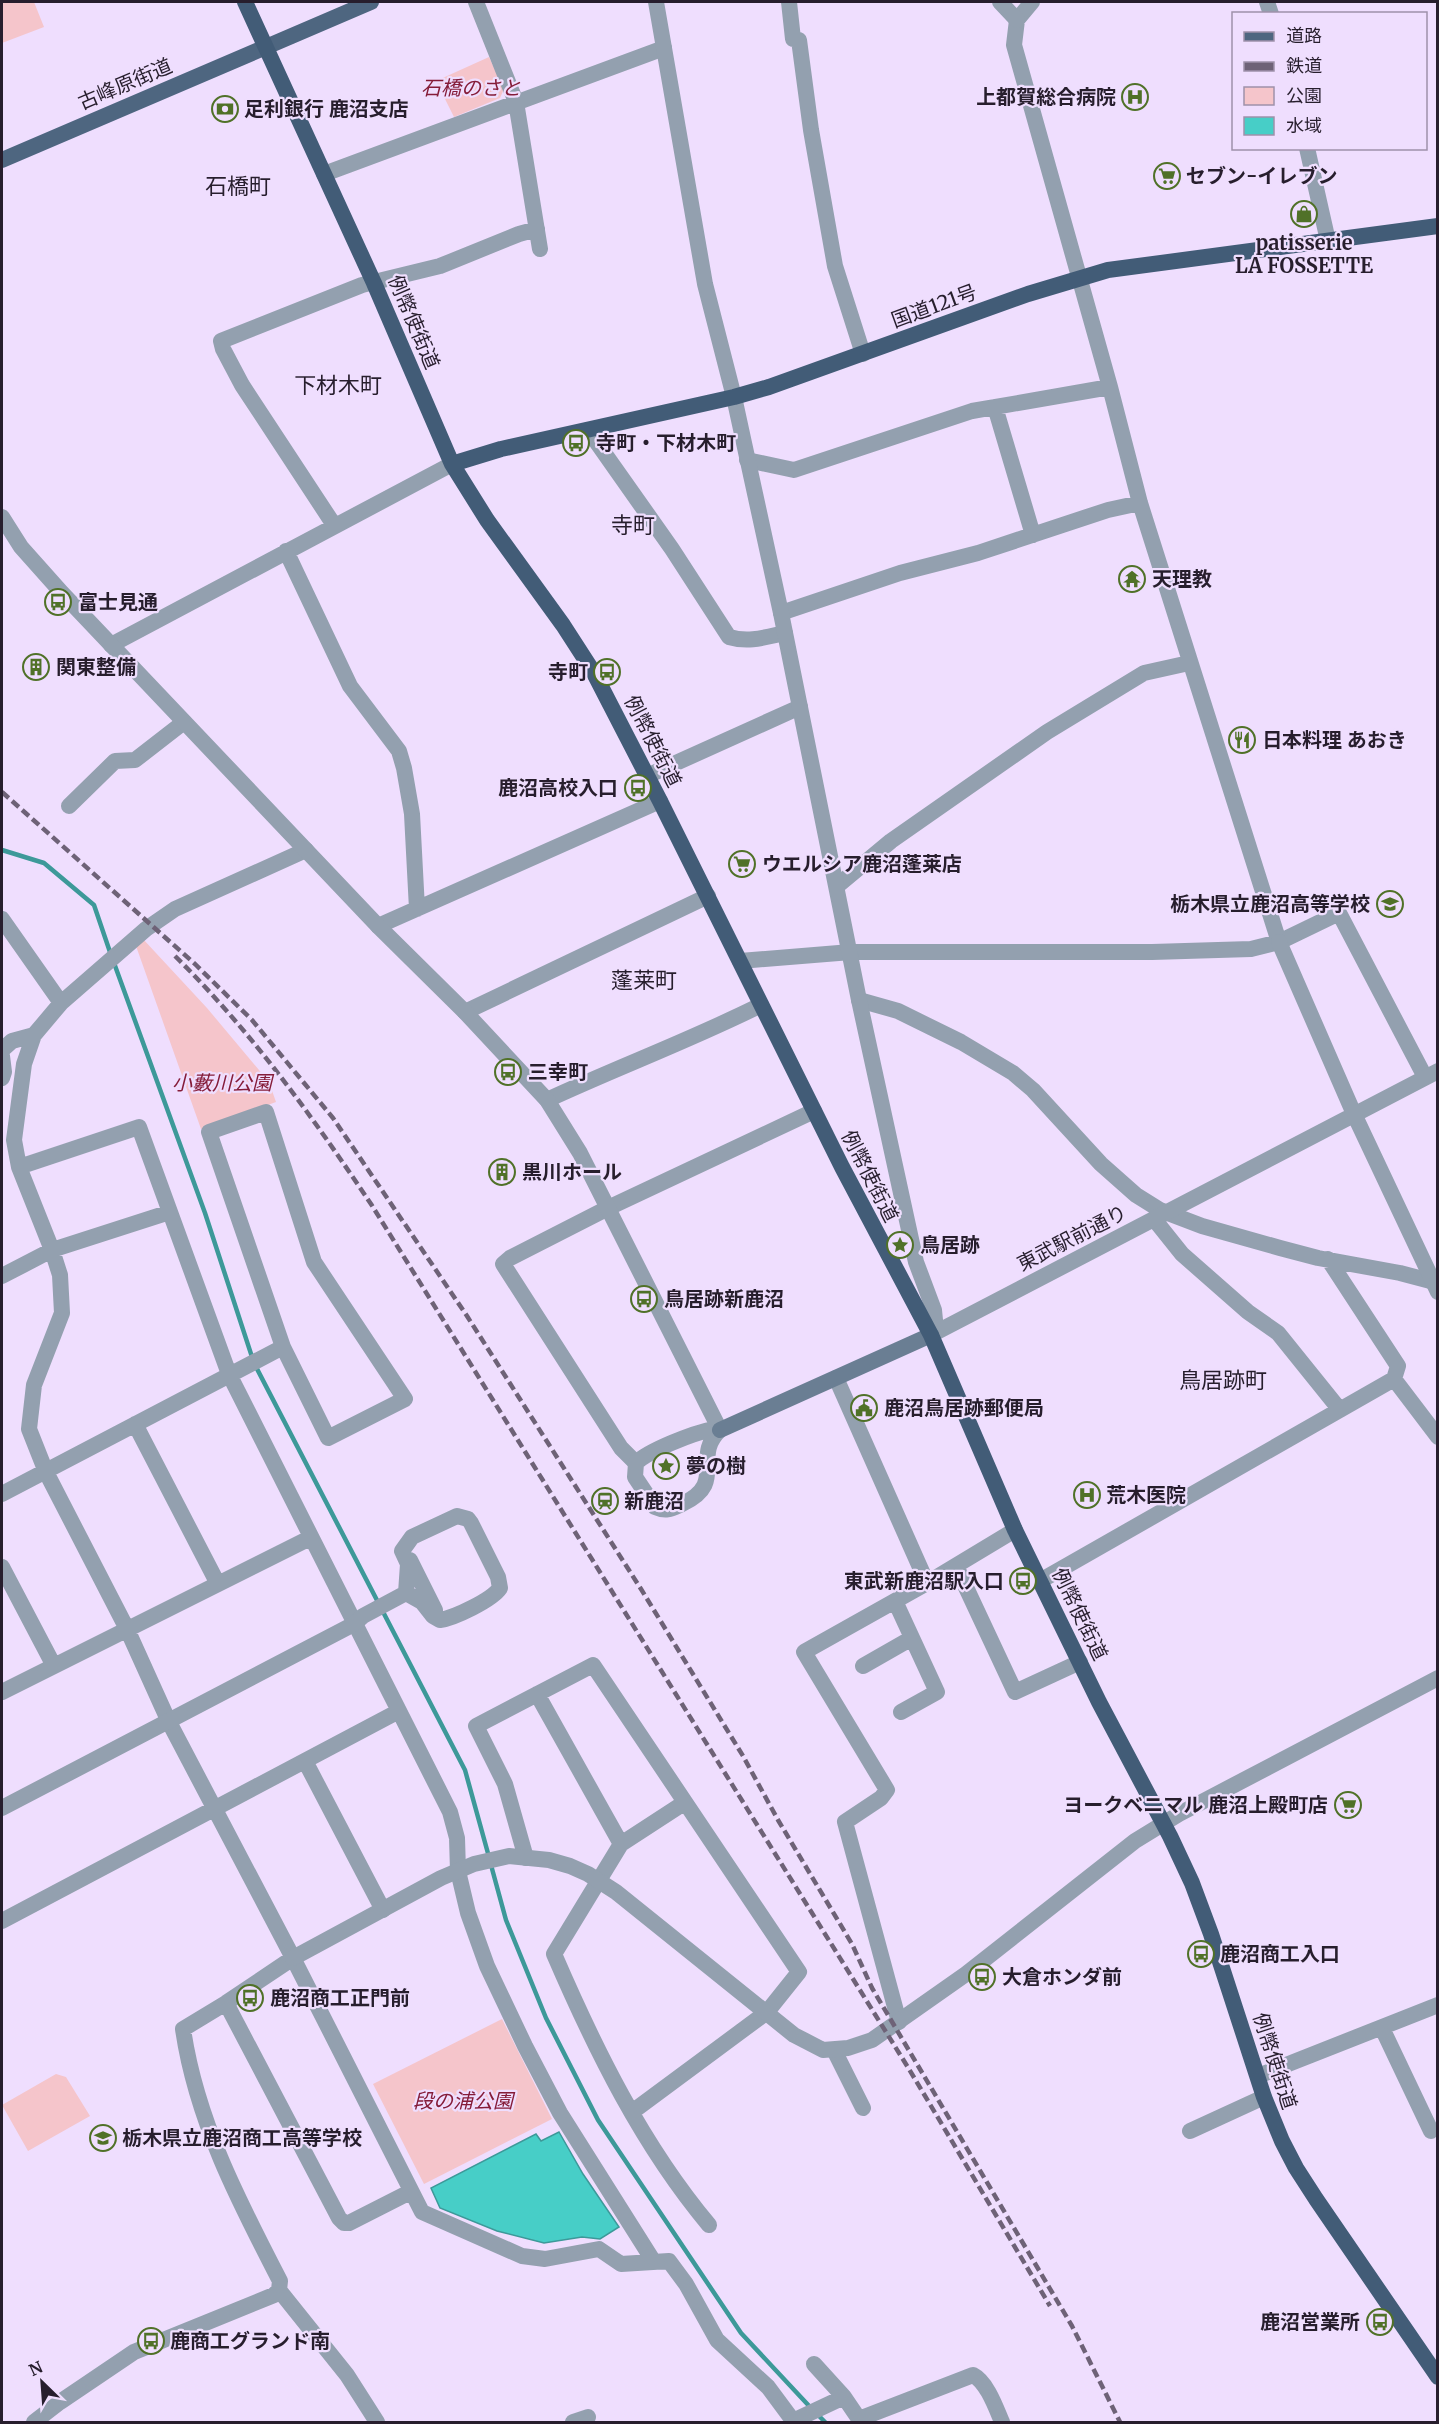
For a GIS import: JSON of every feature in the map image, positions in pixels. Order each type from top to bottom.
[{"type":"highway","name":"例幣使街道","points":[[245,2],[374,282],[452,464],[487,520],[582,652],[660,801],[814,1111],[931,1335],[1015,1530],[1163,1824],[1199,1901],[1264,2097],[1282,2141],[1296,2168],[1437,2377]]},
{"type":"highway","name":"国道121号","points":[[452,464],[501,449],[734,398],[1078,278],[1108,270],[1437,226]]},
{"type":"main road","name":"古峰原街道","points":[[2,160],[371,2]]},
{"type":"main road","name":"東武駅前通り","points":[[720,1430],[931,1335]]},
{"type":"street","points":[[476,2],[516,102],[540,249]]},
{"type":"street","points":[[656,2],[705,285],[734,398],[781,613],[859,1000],[916,1262],[934,1310],[935,1320],[931,1335]]},
{"type":"street","points":[[789,2],[835,266],[863,354]]},
{"type":"street","points":[[1000,2],[1017,20]]},
{"type":"street","points":[[1032,2],[1017,20],[1014,45],[1110,387],[1140,503],[1189,663],[1279,942],[1354,1114],[1436,1286]]},
{"type":"street","points":[[324,174],[664,48]]},
{"type":"street","points":[[1307,150],[1328,241]]},
{"type":"street","points":[[334,525],[242,386],[221,341],[341,292],[440,266],[537,229]]},
{"type":"street","points":[[747,460],[795,470],[972,411],[1110,387]]},
{"type":"street","points":[[995,408],[1033,535]]},
{"type":"street","points":[[588,430],[672,549],[729,637],[753,640],[785,633]]},
{"type":"street","points":[[111,645],[452,464]]},
{"type":"street","points":[[781,613],[900,573],[978,553],[1108,510],[1140,503]]},
{"type":"street","points":[[2,517],[35,564],[378,926],[465,1012],[547,1100],[571,1137],[720,1430]]},
{"type":"street","points":[[286,551],[350,686],[399,751],[412,814],[417,909]]},
{"type":"street","points":[[837,886],[891,841],[1047,732],[1144,674],[1189,663]]},
{"type":"street","points":[[647,776],[800,707]]},
{"type":"street","points":[[69,806],[115,762],[135,760],[184,722]]},
{"type":"street","points":[[378,926],[660,801]]},
{"type":"street","points":[[306,850],[175,909],[139,935],[62,1004],[34,1035],[24,1065],[14,1140],[19,1167],[60,1275],[62,1313],[34,1384],[29,1429],[46,1472],[127,1629],[169,1722],[293,1958],[422,2212],[522,2256],[545,2259],[599,2249],[621,2264],[669,2261],[686,2283],[717,2340],[768,2387],[796,2420],[839,2399]]},
{"type":"street","points":[[465,1012],[708,896]]},
{"type":"street","points":[[740,961],[851,952],[1152,952],[1251,949],[1279,942],[1339,913],[1431,1074]]},
{"type":"street","points":[[2,920],[62,1004]]},
{"type":"street","points":[[859,1000],[898,1011],[961,1042],[1013,1073],[1033,1090],[1095,1158],[1136,1196],[1152,1206],[1162,1216],[1182,1254],[1248,1312],[1278,1333],[1340,1410]]},
{"type":"street","points":[[547,1100],[620,1066],[678,1044],[761,1005]]},
{"type":"street","points":[[2,1050],[12,1041],[34,1035]]},
{"type":"street","points":[[2,1056],[4,1072],[2,1077]]},
{"type":"street","name":"東武駅前通り","points":[[931,1335],[1431,1074]]},
{"type":"street","points":[[636,1463],[621,1448],[503,1264],[510,1258],[608,1208],[814,1111]]},
{"type":"street","points":[[266,1112],[314,1262],[405,1399],[328,1438],[283,1347],[209,1132],[266,1112]]},
{"type":"street","points":[[19,1167],[139,1127],[229,1374],[310,1538],[359,1620],[399,1711],[450,1812],[457,1838],[458,1871],[468,1913],[487,1966],[560,2113],[654,2262]]},
{"type":"street","points":[[2,1276],[52,1250],[170,1212]]},
{"type":"street","points":[[1162,1216],[1328,1259],[1400,1273],[1436,1286]]},
{"type":"street","points":[[1040,1581],[1394,1379],[1398,1366],[1328,1259]]},
{"type":"street","points":[[2,1494],[283,1347]]},
{"type":"street","points":[[836,1378],[927,1583]]},
{"type":"street","points":[[1394,1379],[1437,1437]]},
{"type":"street","points":[[135,1424],[218,1584]]},
{"type":"street","points":[[713,1428],[720,1430],[714,1437],[707,1454],[708,1475],[702,1491],[691,1500],[665,1510],[655,1507],[634,1477],[636,1463],[643,1457],[683,1439],[713,1428]]},
{"type":"street","points":[[683,1439],[697,1445],[707,1454]]},
{"type":"street","points":[[2,1808],[169,1722],[400,1596],[408,1569],[402,1551],[412,1537],[451,1518],[464,1517],[471,1523],[498,1576],[500,1588],[491,1597],[453,1617],[440,1620],[433,1616],[422,1602],[400,1596]]},
{"type":"street","points":[[899,2022],[845,1822],[881,1798],[887,1790],[804,1652],[927,1583],[1015,1530]]},
{"type":"street","points":[[2,1692],[310,1538]]},
{"type":"street","points":[[404,1547],[433,1607],[440,1613],[453,1617]]},
{"type":"street","points":[[956,1566],[1015,1692],[1080,1662]]},
{"type":"street","points":[[2,1567],[6,1585],[54,1666]]},
{"type":"street","points":[[895,1601],[937,1692],[901,1712]]},
{"type":"street","points":[[863,1666],[912,1638]]},
{"type":"street","points":[[526,1858],[506,1784],[476,1726],[592,1665],[799,1972],[767,2012],[632,2112]]},
{"type":"street","points":[[34,2422],[134,2352],[274,2295],[279,2290],[280,2281],[207,2127],[187,2059],[183,2029],[293,1958],[383,1910],[474,1864],[509,1856],[549,1860],[570,1866],[599,1880],[809,2044],[823,2050],[834,2050],[861,2044],[899,2022],[966,1974],[1135,1840],[1437,1678]]},
{"type":"street","points":[[537,1694],[621,1844]]},
{"type":"street","points":[[2,1921],[399,1711]]},
{"type":"street","points":[[305,1761],[383,1910]]},
{"type":"street","points":[[684,1803],[621,1844],[554,1954],[584,2024],[632,2112],[666,2167],[709,2225]]},
{"type":"street","points":[[226,2003],[339,2218],[344,2223],[349,2223],[410,2192]]},
{"type":"street","points":[[1258,2076],[1437,2005]]},
{"type":"street","points":[[1382,2028],[1431,2131]]},
{"type":"street","points":[[834,2050],[863,2108]]},
{"type":"street","points":[[1190,2131],[1264,2097]]},
{"type":"street","points":[[279,2290],[347,2375],[377,2422]]},
{"type":"street","points":[[814,2364],[839,2399],[860,2421],[973,2375],[978,2378],[995,2405],[1002,2422]]},
{"type":"green space","points":[[2,2],[34,2],[44,27],[2,43]]},
{"type":"green space","name":"石橋のさと","points":[[489,57],[504,89],[500,98],[454,117],[436,81]]},
{"type":"green space","name":"小藪川公園","points":[[143,939],[207,1008],[269,1082],[276,1102],[201,1129],[136,946]]},
{"type":"green space","name":"段の浦公園","points":[[502,2019],[552,2119],[424,2184],[373,2084]]},
{"type":"green space","points":[[56,2074],[66,2077],[90,2116],[28,2151],[2,2105]]},
{"type":"water","points":[[559,2132],[583,2174],[619,2227],[600,2239],[582,2237],[544,2243],[497,2231],[440,2208],[431,2188],[536,2134],[541,2141]]},
{"type":"waterway","points":[[2,850],[44,863],[94,905],[111,955]]},
{"type":"waterway","points":[[114,963],[205,1213],[254,1363],[465,1770],[489,1857]]},
{"type":"waterway","points":[[491,1865],[506,1920],[546,2018],[598,2120],[741,2333],[811,2408]]},
{"type":"waterway","points":[[817,2414],[825,2422]]},
{"type":"railway","points":[[2,792],[195,964],[252,1020],[333,1118],[467,1316],[641,1589],[743,1756],[778,1820],[852,1944],[872,1988],[1072,2326],[1120,2422]]},
{"type":"railway","points":[[175,956],[255,1044],[371,1204],[909,2069],[1050,2306]]},
{"type":"place","name":"上都賀総合病院","points":[[1135,97]]},
{"type":"place","name":"足利銀行 鹿沼支店","points":[[225,109]]},
{"type":"place","name":"セブン-イレブン","points":[[1167,176]]},
{"type":"place","name":"patisserie LA FOSSETTE","points":[[1304,214]]},
{"type":"place","name":"寺町・下材木町","points":[[576,443]]},
{"type":"place","name":"天理教","points":[[1132,579]]},
{"type":"place","name":"富士見通","points":[[58,602]]},
{"type":"place","name":"関東整備","points":[[36,667]]},
{"type":"place","name":"寺町","points":[[607,672]]},
{"type":"place","name":"日本料理 あおき","points":[[1242,740]]},
{"type":"place","name":"鹿沼高校入口","points":[[638,788]]},
{"type":"place","name":"ウエルシア鹿沼蓬莱店","points":[[742,864]]},
{"type":"place","name":"栃木県立鹿沼高等学校","points":[[1390,904]]},
{"type":"place","name":"三幸町","points":[[508,1072]]},
{"type":"place","name":"黒川ホール","points":[[502,1172]]},
{"type":"place","name":"鳥居跡","points":[[900,1245]]},
{"type":"place","name":"鳥居跡新鹿沼","points":[[644,1299]]},
{"type":"place","name":"鹿沼鳥居跡郵便局","points":[[864,1408]]},
{"type":"place","name":"夢の樹","points":[[666,1466]]},
{"type":"place","name":"荒木医院","points":[[1087,1495]]},
{"type":"place","name":"新鹿沼","points":[[605,1501]]},
{"type":"place","name":"東武新鹿沼駅入口","points":[[1023,1581]]},
{"type":"place","name":"ヨークベニマル 鹿沼上殿町店","points":[[1348,1805]]},
{"type":"place","name":"鹿沼商工入口","points":[[1201,1954]]},
{"type":"place","name":"大倉ホンダ前","points":[[982,1977]]},
{"type":"place","name":"鹿沼商工正門前","points":[[250,1998]]},
{"type":"place","name":"栃木県立鹿沼商工高等学校","points":[[103,2138]]},
{"type":"place","name":"鹿沼営業所","points":[[1380,2322]]},
{"type":"place","name":"鹿商工グランド南","points":[[151,2341]]},
{"type":"district","name":"石橋町","points":[[238,186]]},
{"type":"district","name":"下材木町","points":[[338,385]]},
{"type":"district","name":"寺町","points":[[633,525]]},
{"type":"district","name":"蓬莱町","points":[[644,980]]},
{"type":"district","name":"鳥居跡町","points":[[1223,1380]]}]
